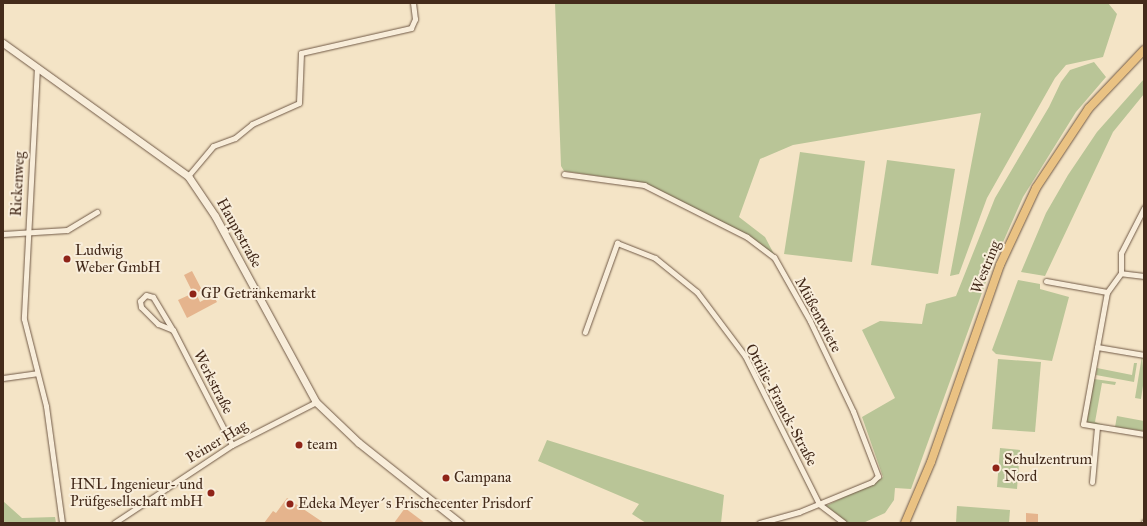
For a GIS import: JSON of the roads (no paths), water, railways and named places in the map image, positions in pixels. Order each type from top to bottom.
[{"type":"main road","name":"Hauptstraße","points":[[3,43],[188,176],[215,216],[316,402],[359,444],[460,523]]},
{"type":"main road","name":"Westring","points":[[905,523],[930,462],[1000,265],[1036,188],[1085,114],[1144,50]]},
{"type":"street","points":[[188,176],[213,146],[235,138],[252,124],[299,103],[301,52],[412,28],[415,19],[413,3]]},
{"type":"street","name":"Rickenweg","points":[[37,67],[27,235],[24,319],[46,406],[62,523]]},
{"type":"street","name":"Müßentwiete","points":[[564,174],[644,185],[741,234],[774,257],[816,332],[878,471],[877,479],[819,504],[759,523]]},
{"type":"street","points":[[1144,208],[1121,254],[1121,273],[1107,292],[1083,424],[1144,434]]},
{"type":"street","points":[[3,234],[27,235],[67,230],[97,212]]},
{"type":"street","name":"Ottilie-Franck-Straße","points":[[585,332],[617,243],[655,258],[697,292],[745,356],[819,504],[844,523]]},
{"type":"street","points":[[1121,273],[1144,276]]},
{"type":"street","points":[[1046,281],[1107,292]]},
{"type":"street","name":"Werkstraße","points":[[173,330],[158,324],[141,307],[140,301],[146,296],[153,297],[173,330],[232,445]]},
{"type":"street","points":[[1097,347],[1144,355]]},
{"type":"street","points":[[3,378],[37,373]]},
{"type":"street","name":"Peiner Hag","points":[[114,523],[232,445],[316,402]]},
{"type":"street","points":[[1092,482],[1097,427]]},
{"type":"place","name":"Ludwig Weber GmbH","points":[[67,259]]},
{"type":"place","name":"GP Getränkemarkt","points":[[193,294]]},
{"type":"place","name":"team","points":[[299,445]]},
{"type":"place","name":"Schulzentrum Nord","points":[[996,468]]},
{"type":"place","name":"Campana","points":[[446,478]]},
{"type":"place","name":"HNL Ingenieur- und Prüfgesellschaft mbH","points":[[211,493]]},
{"type":"place","name":"Edeka Meyer´s Frischecenter Prisdorf","points":[[290,504]]}]
